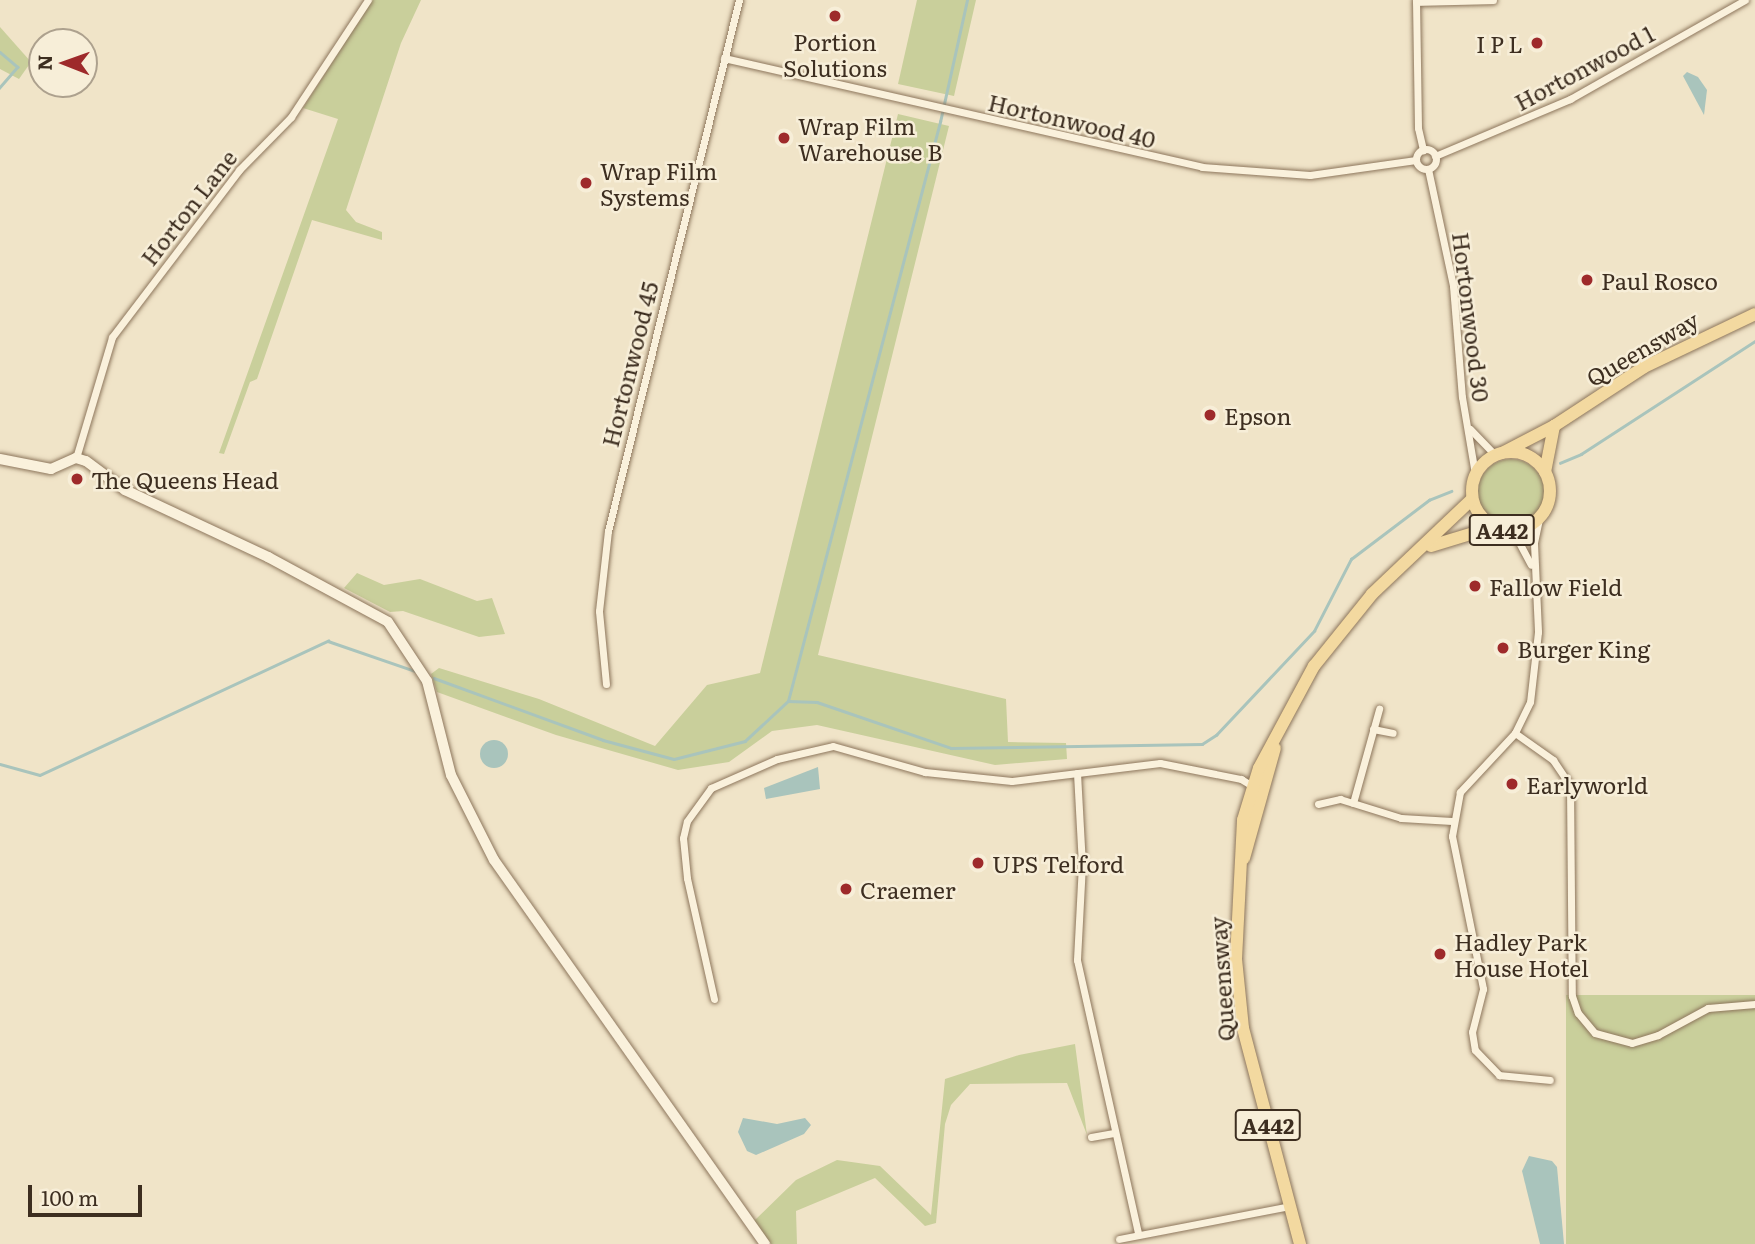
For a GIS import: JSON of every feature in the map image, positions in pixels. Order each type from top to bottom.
[{"type":"main road","name":"Queensway","points":[[1499,454],[1554,426],[1644,367],[1755,314]]},
{"type":"main road","name":"A442","points":[[1475,474],[1472,499],[1483,520],[1493,527],[1513,531],[1539,519],[1549,499],[1545,472],[1554,426]]},
{"type":"main road","points":[[1475,474],[1499,454],[1519,453],[1545,472]]},
{"type":"main road","name":"Queensway","points":[[1300,1244],[1243,1028],[1236,959],[1240,872],[1258,788],[1279,729],[1335,639],[1372,594],[1472,499]]},
{"type":"main road","name":"Queensway","points":[[1416,554],[1452,536],[1493,527]]},
{"type":"street","name":"Horton Lane","points":[[76,458],[112,337],[239,170],[291,117],[357,23],[368,0]]},
{"type":"street","name":"Hortonwood 45","points":[[606,684],[599,611],[608,531],[739,0]]},
{"type":"street","points":[[1423,150],[1435,156],[1428,169],[1416,160],[1423,150],[1418,128],[1416,1],[1493,0]]},
{"type":"street","name":"Hortonwood 1","points":[[1435,156],[1570,99],[1745,0]]},
{"type":"street","name":"Hortonwood 40","points":[[724,58],[1146,157],[1249,173],[1310,175],[1416,160]]},
{"type":"street","name":"Hortonwood 30","points":[[1428,169],[1453,286],[1462,397],[1475,474]]},
{"type":"street","name":"Hortonwood 30","points":[[1469,429],[1499,454]]},
{"type":"street","points":[[0,459],[51,469],[76,458],[125,490],[368,607],[393,627],[427,681],[452,775],[494,860],[765,1244]]},
{"type":"street","points":[[1539,519],[1533,569],[1538,632],[1535,677],[1530,702],[1515,733],[1469,778],[1451,821],[1461,897],[1483,989],[1472,1032],[1475,1050],[1499,1075],[1550,1080]]},
{"type":"street","points":[[1513,531],[1533,569]]},
{"type":"street","points":[[1353,803],[1379,709]]},
{"type":"street","points":[[1373,729],[1393,733]]},
{"type":"street","points":[[1515,733],[1553,760],[1570,785],[1572,996],[1578,1013],[1595,1033],[1632,1043],[1658,1035],[1708,1008],[1755,1004]]},
{"type":"street","points":[[714,999],[683,850],[691,811],[711,789],[801,750],[833,746],[925,772],[1012,781],[1160,763],[1226,778],[1239,786],[1258,788]]},
{"type":"street","points":[[1077,773],[1082,864],[1077,960],[1138,1234]]},
{"type":"street","points":[[1318,804],[1329,799],[1353,803],[1401,818],[1451,821]]},
{"type":"street","points":[[1091,1137],[1114,1133]]},
{"type":"street","points":[[1119,1239],[1290,1206]]},
{"type":"green space","points":[[372,0],[421,0],[401,43],[346,210],[356,222],[382,232],[382,240],[312,220],[257,379],[250,382],[224,454],[219,453],[338,119],[303,108]]},
{"type":"green space","points":[[917,0],[976,0],[954,96],[898,84]]},
{"type":"green space","points":[[0,27],[28,59],[28,66],[19,79],[0,69]]},
{"type":"green space","points":[[898,114],[949,126],[818,655],[1006,699],[1008,742],[1066,743],[1067,759],[995,765],[817,725],[772,731],[729,762],[678,770],[556,735],[437,692],[431,674],[439,668],[539,699],[655,746],[707,685],[760,673]]},
{"type":"green space","points":[[1511,459],[1534,469],[1544,492],[1534,515],[1511,525],[1488,515],[1478,492],[1488,469]]},
{"type":"green space","points":[[357,573],[384,585],[420,579],[477,601],[492,598],[505,634],[479,637],[403,611],[390,612],[344,588]]},
{"type":"green space","points":[[1566,995],[1755,995],[1755,1244],[1566,1244]]},
{"type":"green space","points":[[1075,1044],[1087,1135],[1067,1083],[970,1084],[951,1105],[945,1124],[936,1223],[925,1226],[875,1178],[796,1211],[797,1244],[771,1244],[754,1221],[796,1180],[837,1160],[880,1166],[931,1215],[945,1079],[1019,1055]]},
{"type":"water","points":[[1687,72],[1698,77],[1707,90],[1704,115],[1683,76]]},
{"type":"water","points":[[494,740],[504,744],[508,754],[504,764],[494,768],[484,764],[480,754],[484,744]]},
{"type":"water","points":[[818,767],[820,789],[766,799],[764,788]]},
{"type":"water","points":[[743,1118],[777,1124],[805,1118],[811,1125],[804,1134],[756,1155],[747,1151],[738,1132]]},
{"type":"water","points":[[1529,1156],[1552,1161],[1557,1167],[1564,1244],[1540,1244],[1522,1171]]},
{"type":"waterway","points":[[434,678],[603,740],[674,759],[745,741],[788,701],[940,122],[967,0]]},
{"type":"waterway","points":[[0,52],[18,67],[0,88]]},
{"type":"waterway","points":[[1560,463],[1581,454],[1755,341]]},
{"type":"waterway","points":[[788,701],[817,702],[951,748],[1202,744],[1216,735],[1314,631],[1351,559],[1429,500],[1451,491]]},
{"type":"waterway","points":[[0,764],[40,775],[328,641],[415,671]]},
{"type":"place","name":"Portion Solutions","points":[[835,16]]},
{"type":"place","name":"I P L","points":[[1537,43]]},
{"type":"place","name":"Wrap Film Warehouse B","points":[[784,138]]},
{"type":"place","name":"Wrap Film Systems","points":[[586,183]]},
{"type":"place","name":"Paul Rosco","points":[[1587,280]]},
{"type":"place","name":"Epson","points":[[1210,415]]},
{"type":"place","name":"The Queens Head","points":[[77,479]]},
{"type":"place","name":"Fallow Field","points":[[1475,586]]},
{"type":"place","name":"Burger King","points":[[1503,648]]},
{"type":"place","name":"Earlyworld","points":[[1512,784]]},
{"type":"place","name":"UPS Telford","points":[[978,863]]},
{"type":"place","name":"Craemer","points":[[846,889]]},
{"type":"place","name":"Hadley Park House Hotel","points":[[1440,954]]}]
